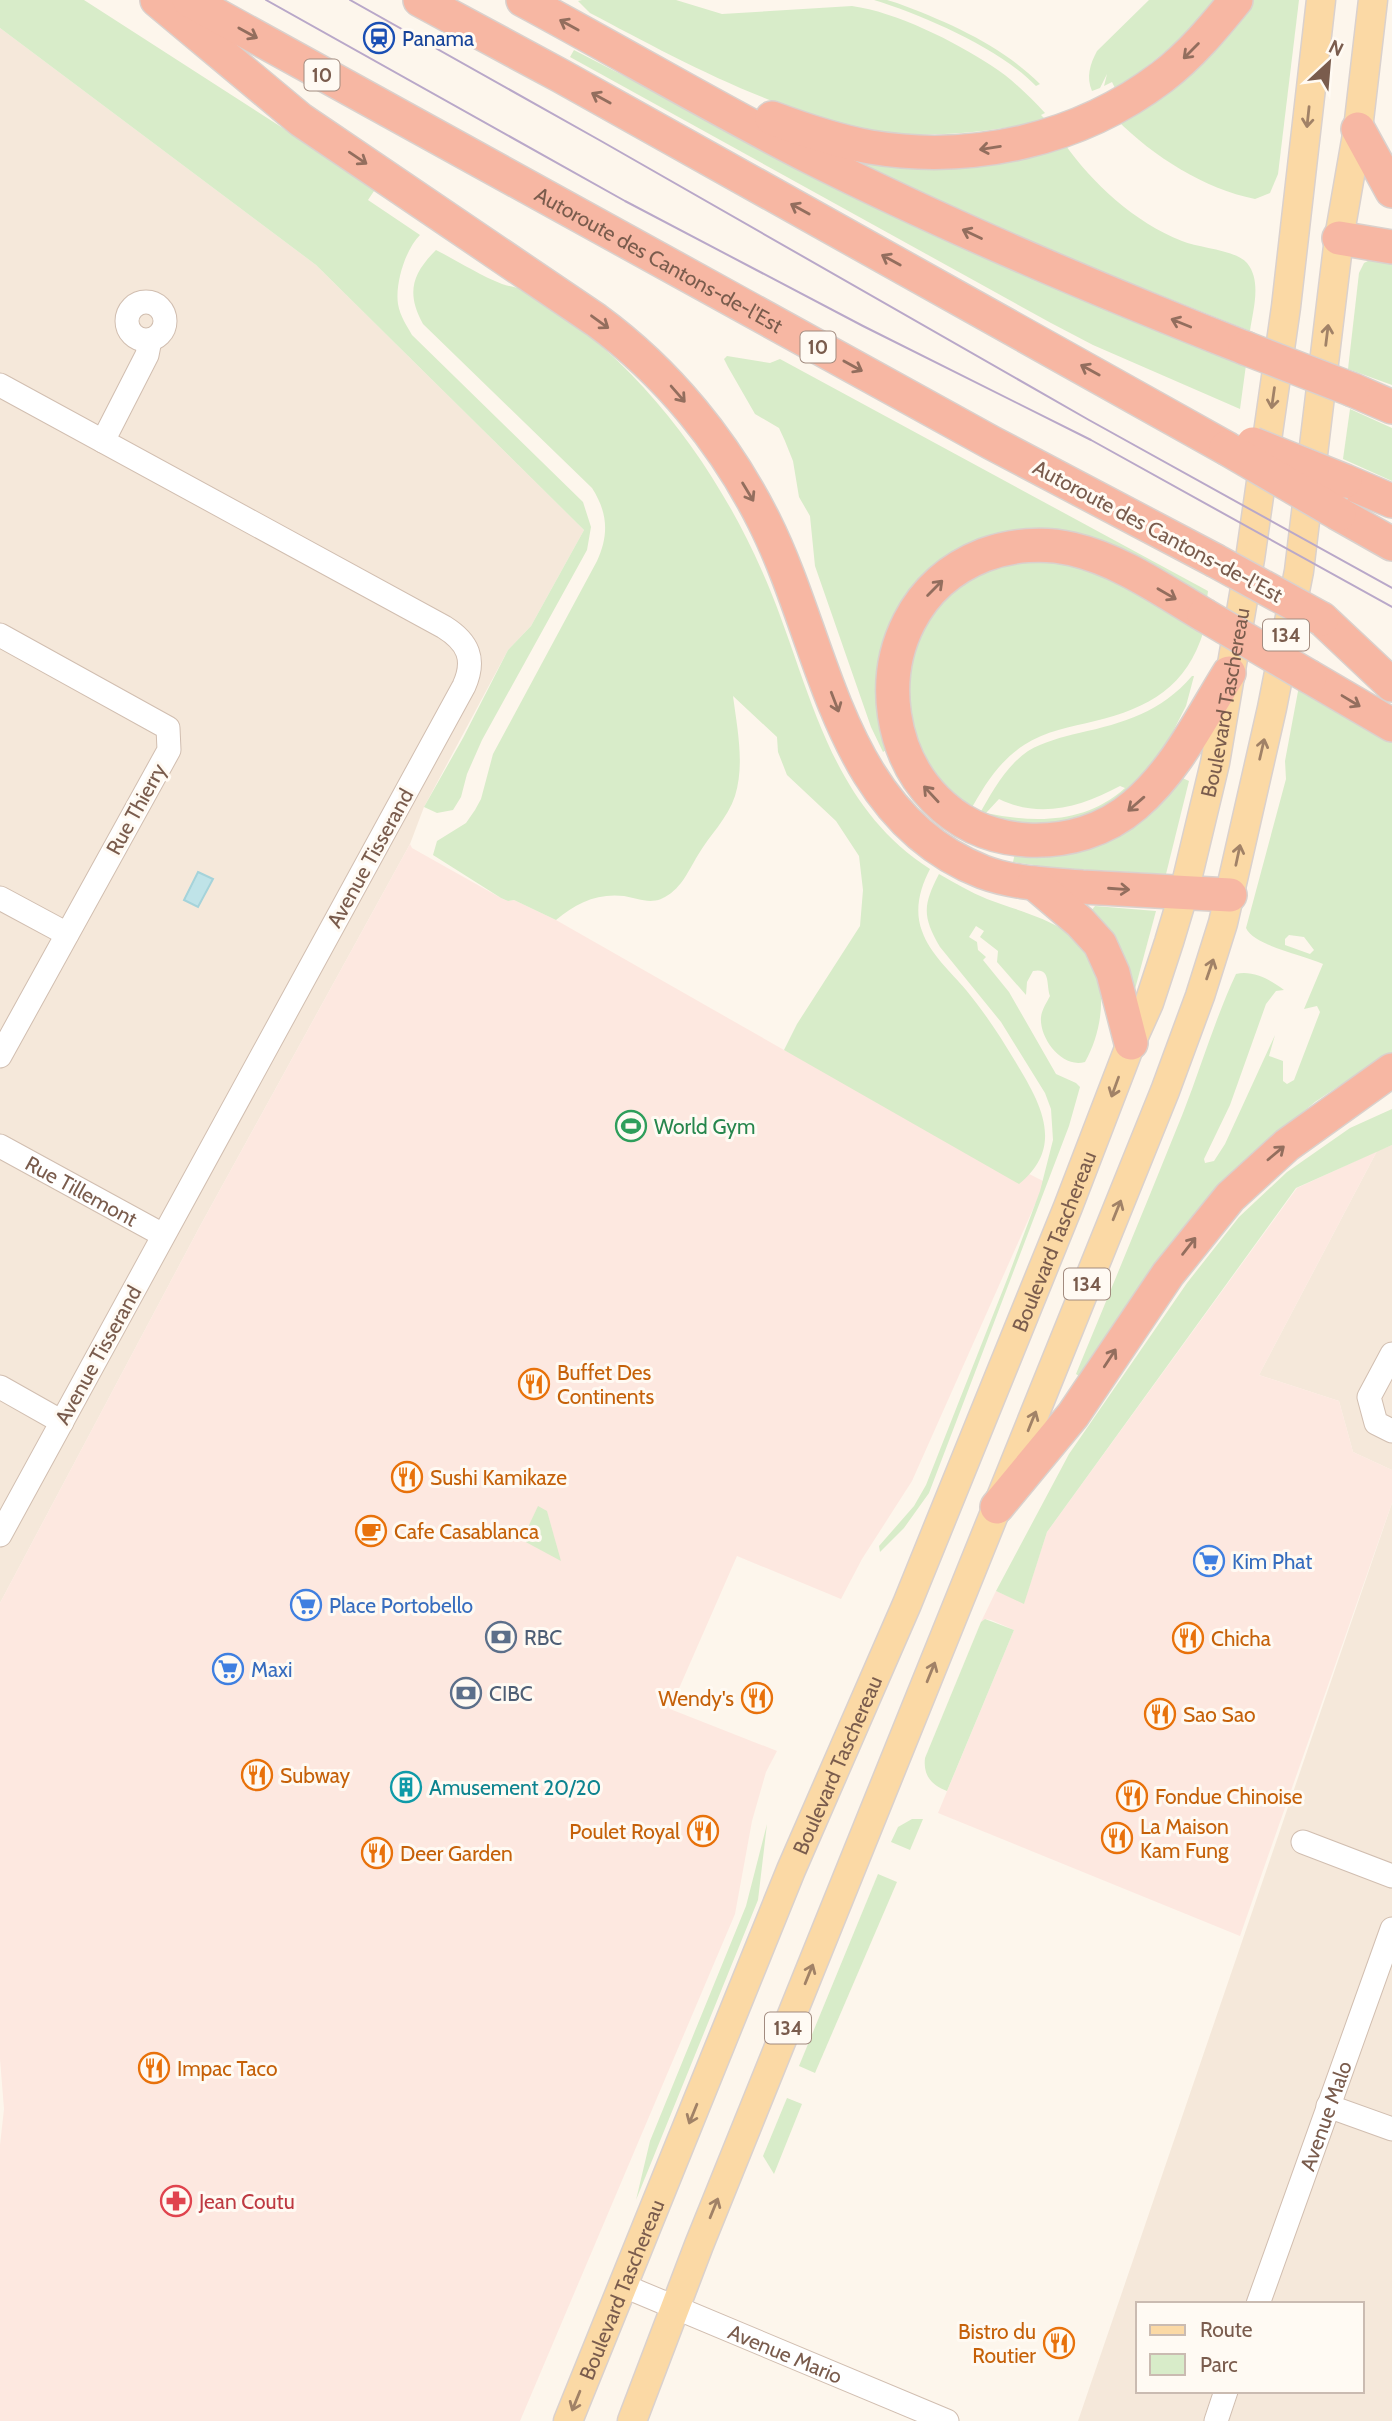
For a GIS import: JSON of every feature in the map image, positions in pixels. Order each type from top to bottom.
[{"type":"highway","points":[[157,0],[302,120],[597,320],[648,362],[690,408],[718,445],[763,519],[790,580],[858,757],[874,783],[902,816],[949,855],[985,873],[1034,883],[1230,895]]},
{"type":"highway","name":"Autoroute des Cantons-de-l'Est","points":[[188,0],[980,436],[1392,656]]},
{"type":"highway","points":[[420,0],[1150,403],[1227,441],[1339,514],[1392,544]]},
{"type":"highway","points":[[523,0],[811,157],[943,221],[1108,294],[1392,407]]},
{"type":"highway","points":[[650,69],[792,125],[869,147],[918,152],[965,152],[1057,133],[1117,106],[1157,81],[1179,63],[1236,0]]},
{"type":"highway","points":[[1358,129],[1392,191]]},
{"type":"highway","points":[[1339,238],[1392,247]]},
{"type":"highway","points":[[1227,441],[1345,481],[1392,501]]},
{"type":"highway","points":[[1230,673],[1160,780],[1124,814],[1084,834],[1037,841],[984,831],[960,819],[939,802],[911,767],[899,738],[892,709],[892,682],[899,650],[910,621],[928,595],[950,573],[977,558],[1006,548],[1022,546],[1070,548],[1114,563],[1392,725]]},
{"type":"highway","points":[[1322,618],[1392,685]]},
{"type":"highway","points":[[1034,883],[1080,922],[1100,944],[1113,973],[1131,1043]]},
{"type":"highway","points":[[996,1507],[1073,1415],[1168,1274],[1213,1217],[1266,1162],[1326,1115],[1392,1070]]},
{"type":"highway","points":[[1326,1115],[1392,1085]]},
{"type":"main road","name":"Boulevard Taschereau","points":[[568,2421],[791,1870],[906,1604],[1082,1174],[1131,1043],[1149,1003],[1184,892],[1215,763],[1260,491],[1321,0]]},
{"type":"main road","name":"Boulevard Taschereau","points":[[632,2421],[695,2253],[1177,1060],[1213,958],[1272,708],[1299,571],[1339,238],[1358,129],[1373,0]]},
{"type":"main road","points":[[1294,229],[1339,238]]},
{"type":"street","points":[[103,441],[147,355],[150,340]]},
{"type":"street","name":"Avenue Tisserand","points":[[0,385],[444,627],[463,644],[470,663],[464,686],[0,1535]]},
{"type":"street","name":"Rue Thierry","points":[[0,635],[168,728],[169,750],[0,1056]]},
{"type":"street","points":[[0,898],[67,934]]},
{"type":"street","name":"Rue Tillemont","points":[[0,1146],[163,1234]]},
{"type":"street","points":[[1392,1354],[1369,1397],[1376,1423],[1392,1431]]},
{"type":"street","points":[[0,1387],[62,1422]]},
{"type":"street","points":[[1303,1842],[1392,1876]]},
{"type":"street","name":"Avenue Malo","points":[[1259,2302],[1392,1929]]},
{"type":"street","points":[[1328,2106],[1392,2129]]},
{"type":"street","name":"Avenue Mario","points":[[624,2286],[947,2421]]},
{"type":"street","points":[[1216,2421],[1225,2393]]},
{"type":"shaded area","points":[[0,28],[316,265],[584,530],[531,626],[508,650],[424,807],[410,844],[199,1228],[0,1603]]},
{"type":"shaded area","points":[[410,844],[412,848],[501,898],[514,900],[556,920],[784,1050],[1045,1182],[912,1481],[862,1559],[841,1599],[737,1556],[670,1709],[777,1751],[766,1772],[752,1821],[735,1914],[520,2421],[0,2421],[0,2145],[4,2109],[0,2059],[0,1603],[199,1228]]},
{"type":"shaded area","points":[[1392,1145],[1392,1470],[1353,1452],[1339,1401],[1259,1375],[1377,1151]]},
{"type":"shaded area","points":[[1377,1151],[1259,1375],[1339,1401],[1353,1452],[1392,1470],[1392,1503],[1240,1936],[938,1813],[1014,1630],[991,1620],[985,1619],[981,1622],[996,1591],[1024,1603],[1047,1532],[1297,1188]]},
{"type":"shaded area","points":[[1392,1503],[1392,2421],[1078,2421]]},
{"type":"green space","points":[[0,0],[84,0],[376,188],[368,200],[420,235],[402,268],[397,296],[404,321],[412,335],[583,502],[591,527],[587,550],[482,740],[467,774],[461,797],[453,810],[437,813],[424,807],[508,650],[531,626],[584,530],[316,265],[0,28]]},
{"type":"green space","points":[[676,0],[722,14],[852,6],[869,9],[906,21],[977,56],[1020,88],[1045,113],[1041,115],[1046,120],[978,132],[908,134],[827,120],[744,90],[703,71],[590,13],[578,1]]},
{"type":"green space","points":[[874,0],[897,3],[973,36],[1025,70],[1040,84],[1036,86],[1021,72],[982,46],[915,15]]},
{"type":"green space","points":[[1149,0],[1216,0],[1189,32],[1140,72],[1115,88],[1112,82],[1104,86],[1107,74],[1100,88],[1092,91],[1090,71],[1097,51]]},
{"type":"green space","points":[[1249,0],[1299,0],[1278,174],[1270,193],[1255,199],[1217,187],[1180,169],[1147,146],[1117,120]]},
{"type":"green space","points":[[574,50],[740,136],[1246,365],[1240,409],[1093,345],[1051,323],[570,57]]},
{"type":"green space","points":[[1064,143],[1101,187],[1147,223],[1182,241],[1235,255],[1247,263],[1252,270],[1255,287],[1250,331],[1023,240],[863,167],[866,156]]},
{"type":"green space","points":[[436,250],[493,280],[524,290],[566,317],[602,346],[666,413],[720,489],[762,571],[808,694],[842,773],[865,808],[894,841],[930,869],[923,884],[918,907],[926,939],[935,955],[992,1025],[1024,1076],[1040,1108],[1045,1139],[1042,1155],[1019,1184],[784,1050],[797,1024],[860,926],[863,890],[859,856],[836,821],[787,775],[778,752],[777,737],[733,696],[740,758],[735,796],[728,812],[683,880],[674,891],[661,899],[647,901],[624,896],[605,896],[579,904],[556,920],[514,900],[501,898],[433,855],[437,841],[466,823],[481,799],[493,754],[597,561],[605,533],[604,515],[592,488],[423,324],[414,303],[414,284],[421,267]]},
{"type":"green space","points":[[1370,260],[1392,263],[1392,385],[1348,369],[1359,273],[1364,263]]},
{"type":"green space","points":[[727,356],[770,363],[780,359],[1208,591],[1206,606],[1089,541],[919,586],[888,749],[883,752],[871,727],[815,566],[810,516],[799,497],[793,461],[779,428],[755,414],[724,359]]},
{"type":"green space","points":[[1350,409],[1392,428],[1392,481],[1343,459]]},
{"type":"green space","points":[[1052,560],[1113,577],[1204,630],[1197,650],[1187,666],[1163,692],[1149,702],[1114,716],[1032,740],[1015,751],[1000,766],[970,811],[923,763],[904,694],[915,639],[950,591],[1007,561]]},
{"type":"green space","points":[[1194,676],[1186,706],[1158,761],[1101,814],[1030,829],[979,815],[1006,772],[1028,751],[1053,740],[1141,714],[1168,699]],"holes":[[[1120,786],[1125,788],[1110,800],[1093,808],[1059,818],[1023,818],[986,813],[999,799],[1030,808],[1060,808],[1090,800]]]},
{"type":"green space","points":[[1299,686],[1392,741],[1392,1057],[1345,1082],[1315,1102],[1256,1151],[1082,1378],[1076,1374],[1183,1113],[1236,974],[1249,973],[1261,977],[1284,990],[1276,991],[1266,1004],[1230,1105],[1204,1159],[1205,1163],[1214,1161],[1225,1144],[1275,1035],[1269,1056],[1283,1061],[1283,1081],[1287,1084],[1294,1080],[1320,1012],[1317,1006],[1304,1009],[1323,964],[1269,945],[1246,928],[1286,779],[1285,761]],"holes":[[[1289,935],[1304,937],[1314,950],[1310,954],[1285,945],[1285,939]]]},
{"type":"green space","points":[[1178,776],[1189,781],[1166,874],[1055,868],[1013,862],[1015,853]]},
{"type":"green space","points":[[939,874],[981,896],[1038,917],[1067,932],[1081,944],[1098,975],[1101,1010],[1093,1046],[1085,1062],[1068,1061],[1048,1042],[1041,1025],[1043,1008],[1050,996],[1045,974],[1039,970],[1033,971],[1027,982],[1026,995],[997,962],[998,951],[980,937],[984,931],[976,926],[969,937],[977,942],[978,950],[986,957],[983,960],[1009,992],[1056,1074],[1080,1087],[1069,1126],[929,1493],[904,1528],[880,1552],[879,1546],[914,1506],[926,1485],[1040,1191],[1053,1140],[1051,1109],[1045,1093],[1001,1022],[940,947],[930,927],[928,903]]},
{"type":"green space","points":[[1095,906],[1156,911],[1135,989],[1128,988],[1088,915]]},
{"type":"green space","points":[[1392,1109],[1392,1145],[1296,1188],[1047,1532],[1024,1604],[996,1591],[1069,1454],[1187,1283],[1239,1217],[1287,1172],[1350,1128]]},
{"type":"green space","points":[[538,1506],[547,1511],[561,1561],[522,1540]]},
{"type":"green space","points":[[985,1619],[1014,1630],[947,1791],[929,1779],[925,1758],[981,1622]]},
{"type":"green space","points":[[912,1819],[923,1819],[910,1850],[891,1842],[898,1827]]},
{"type":"green space","points":[[767,1824],[758,1900],[636,2200],[650,2141],[746,1906]]},
{"type":"green space","points":[[878,1874],[897,1882],[815,2073],[799,2066]]},
{"type":"green space","points":[[787,2098],[802,2104],[774,2174],[763,2156]]},
{"type":"water","points":[[198,872],[213,879],[198,907],[184,900]]},
{"type":"tram line","points":[[266,0],[625,201],[863,326],[1091,440],[1392,607]]},
{"type":"tram line","points":[[350,0],[1089,420],[1392,588]]},
{"type":"place","name":"Panama","points":[[379,38]]},
{"type":"place","name":"World Gym","points":[[631,1126]]},
{"type":"place","name":"Buffet Des Continents","points":[[534,1384]]},
{"type":"place","name":"Sushi Kamikaze","points":[[407,1477]]},
{"type":"place","name":"Cafe Casablanca","points":[[371,1531]]},
{"type":"place","name":"Kim Phat","points":[[1209,1561]]},
{"type":"place","name":"Place Portobello","points":[[306,1605]]},
{"type":"place","name":"RBC","points":[[501,1637]]},
{"type":"place","name":"Chicha","points":[[1188,1638]]},
{"type":"place","name":"Maxi","points":[[228,1669]]},
{"type":"place","name":"CIBC","points":[[466,1693]]},
{"type":"place","name":"Wendy's","points":[[757,1698]]},
{"type":"place","name":"Sao Sao","points":[[1160,1714]]},
{"type":"place","name":"Subway","points":[[257,1775]]},
{"type":"place","name":"Amusement 20/20","points":[[406,1787]]},
{"type":"place","name":"Fondue Chinoise","points":[[1132,1796]]},
{"type":"place","name":"Poulet Royal","points":[[703,1831]]},
{"type":"place","name":"La Maison Kam Fung","points":[[1117,1838]]},
{"type":"place","name":"Deer Garden","points":[[377,1853]]},
{"type":"place","name":"Impac Taco","points":[[154,2068]]},
{"type":"place","name":"Jean Coutu","points":[[176,2201]]},
{"type":"place","name":"Bistro du Routier","points":[[1059,2343]]}]
